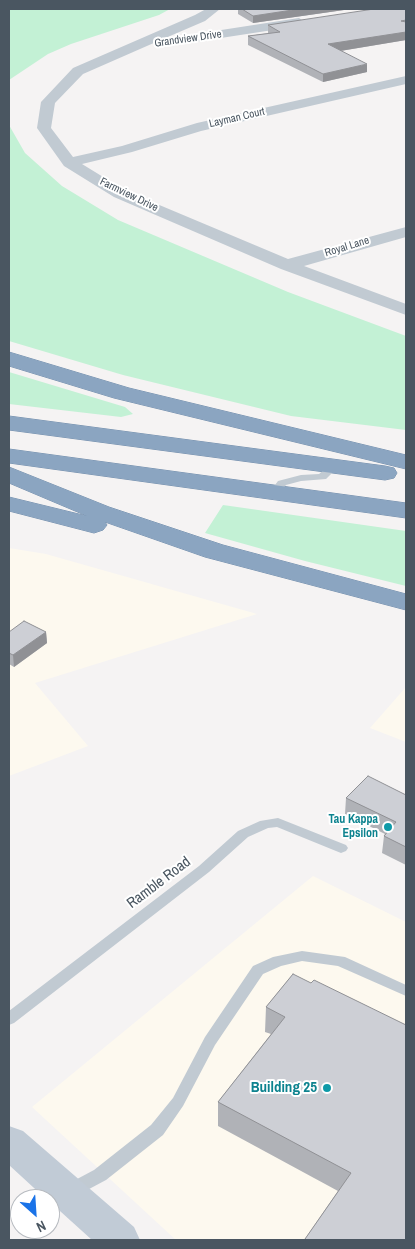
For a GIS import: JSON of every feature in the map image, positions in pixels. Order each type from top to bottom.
[{"type":"highway","points":[[9,359],[122,393],[406,462]]},
{"type":"highway","points":[[9,422],[406,476]]},
{"type":"highway","points":[[9,456],[406,511]]},
{"type":"highway","points":[[9,474],[141,527],[244,560]]},
{"type":"highway","points":[[9,504],[113,531],[244,560],[406,602]]},
{"type":"main road","points":[[9,1142],[120,1240]]},
{"type":"street","name":"Farmview Drive","points":[[214,9],[200,18],[78,71],[48,102],[44,128],[69,163],[120,194],[287,265],[406,310]]},
{"type":"street","name":"Grandview Drive","points":[[200,18],[245,31]]},
{"type":"street","name":"Grandview Drive","points":[[131,47],[313,20]]},
{"type":"street","name":"Layman Court","points":[[69,163],[128,149],[196,126],[406,80]]},
{"type":"street","name":"Royal Lane","points":[[287,265],[406,232]]},
{"type":"lane","points":[[274,492],[282,483],[301,478],[322,477],[334,466]]},
{"type":"lane","name":"Ramble Road","points":[[9,1019],[204,869],[243,834],[265,824],[278,822],[341,848]]},
{"type":"lane","points":[[66,1193],[100,1175],[157,1130],[178,1102],[210,1041],[258,970],[278,961],[302,956],[340,961],[406,991]]},
{"type":"shaded area","points":[[9,548],[46,554],[257,614],[35,683],[88,746],[9,776]]},
{"type":"shaded area","points":[[406,687],[406,742],[370,728]]},
{"type":"shaded area","points":[[313,876],[406,922],[406,1240],[176,1240],[32,1107]]},
{"type":"green space","points":[[9,9],[170,9],[159,15],[71,44],[48,54],[9,80]]},
{"type":"green space","points":[[9,125],[25,153],[62,186],[118,220],[288,292],[406,336],[406,430],[291,416],[123,375],[9,341]]},
{"type":"green space","points":[[9,372],[125,407],[133,414],[121,417],[9,404]]},
{"type":"green space","points":[[223,505],[406,531],[406,586],[305,561],[205,533]]},
{"type":"building","points":[[242,9],[299,9],[253,16]]},
{"type":"building","points":[[374,9],[406,9],[406,20],[401,21],[406,22],[406,32],[328,44],[367,64],[323,74],[248,36],[280,32],[268,25]]},
{"type":"building","points":[[24,621],[46,632],[13,655],[9,653],[9,632]]},
{"type":"building","points":[[368,776],[406,795],[406,847],[384,836],[396,822],[346,798]]},
{"type":"building","name":"Building 25","points":[[293,974],[311,983],[314,980],[406,1025],[406,1240],[305,1239],[351,1173],[218,1102],[285,1017],[266,1007]]},
{"type":"place","name":"Tau Kappa Epsilon","points":[[388,827]]},
{"type":"place","name":"Building 25","points":[[327,1088]]}]
